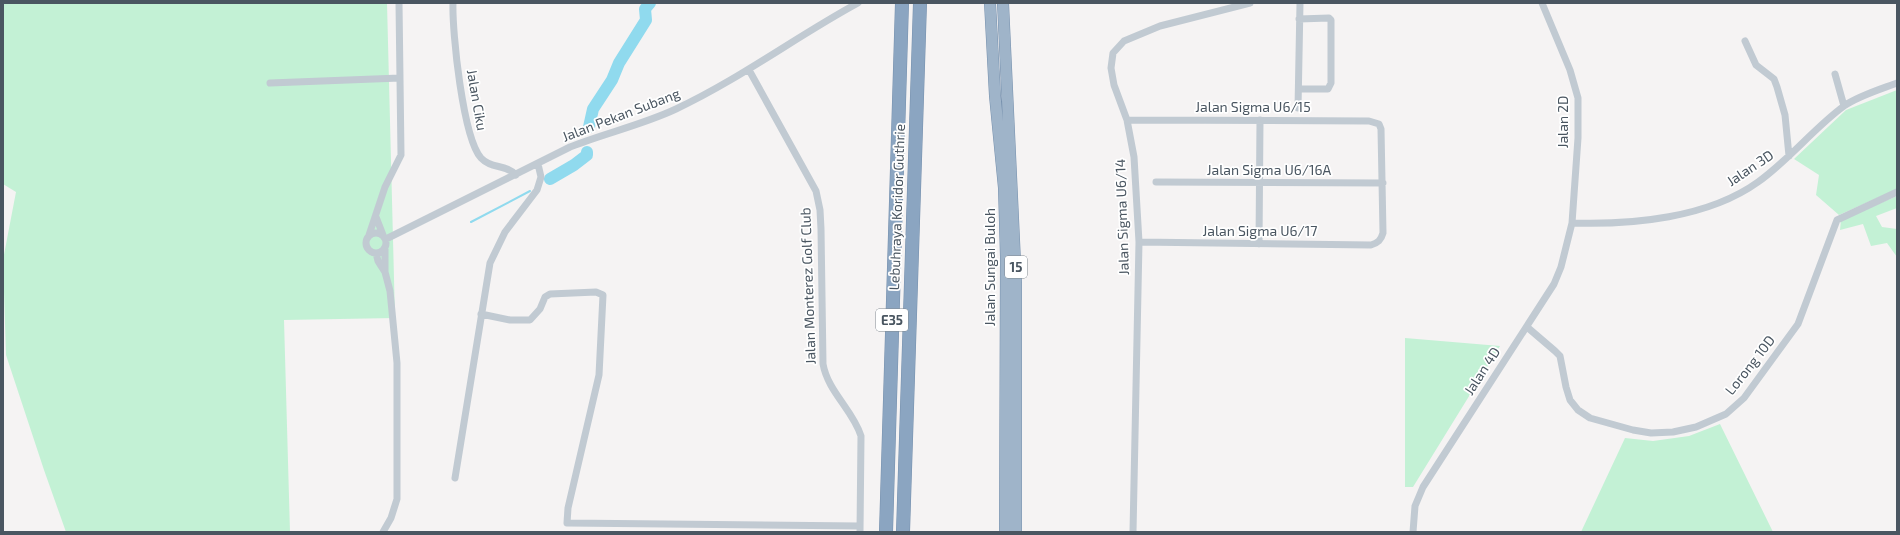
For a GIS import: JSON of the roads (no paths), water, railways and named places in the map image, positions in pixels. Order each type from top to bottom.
[{"type":"highway","name":"Lebuhraya Koridor Guthrie","points":[[886,532],[902,3]]},
{"type":"highway","name":"Lebuhraya Koridor Guthrie","points":[[903,532],[920,3]]},
{"type":"highway","name":"Jalan Sungai Buloh","points":[[1003,3],[1016,283],[1016,532]]},
{"type":"highway","name":"Jalan Sungai Buloh","points":[[990,4],[995,96],[1004,188],[1006,257],[1005,532]]},
{"type":"street","points":[[385,249],[376,253],[371,252],[365,244],[376,217],[385,187],[401,155],[399,3]]},
{"type":"street","name":"Jalan Ciku","points":[[453,3],[455,47],[470,139],[480,157],[487,164],[507,168],[516,175]]},
{"type":"street","name":"Jalan Pekan Subang","points":[[385,237],[599,135],[649,120],[676,109],[749,70],[858,3]]},
{"type":"street","name":"Jalan Sigma U6/14","points":[[1134,532],[1138,242],[1134,157],[1127,120],[1114,85],[1111,68],[1113,53],[1124,40],[1160,26],[1250,3]]},
{"type":"street","points":[[1298,108],[1300,3]]},
{"type":"street","name":"Jalan 2D","points":[[1542,3],[1569,67],[1578,98],[1578,138],[1572,222]]},
{"type":"street","points":[[1299,19],[1329,18],[1331,20],[1331,86],[1328,88],[1299,89]]},
{"type":"street","points":[[1745,41],[1756,65],[1774,79],[1785,114],[1789,156]]},
{"type":"street","name":"Jalan Monterez Golf Club","points":[[749,70],[816,190],[820,210],[821,229],[823,364],[828,381],[856,424],[861,436],[860,529]]},
{"type":"street","points":[[1835,74],[1844,106]]},
{"type":"street","points":[[270,83],[400,78]]},
{"type":"street","name":"Jalan 3D","points":[[1572,222],[1610,223],[1675,216],[1705,208],[1745,190],[1758,182],[1844,106],[1897,83]]},
{"type":"street","name":"Jalan Sigma U6/15","points":[[1127,120],[1369,120],[1379,124],[1381,129],[1383,183]]},
{"type":"street","points":[[1260,120],[1260,244]]},
{"type":"street","points":[[455,478],[481,314],[493,256],[505,232],[537,190],[541,177],[538,164]]},
{"type":"street","name":"Jalan Sigma U6/16A","points":[[1156,182],[1383,183]]},
{"type":"street","name":"Jalan Sigma U6/17","points":[[1138,242],[1371,245],[1380,241],[1383,233],[1383,183]]},
{"type":"street","name":"Lorong 10D","points":[[1527,327],[1560,356],[1570,400],[1578,410],[1590,418],[1633,430],[1651,433],[1673,432],[1717,419],[1726,414],[1744,398],[1798,324],[1837,220],[1897,192]]},
{"type":"street","points":[[376,217],[385,237],[385,272],[390,291],[397,363],[398,498],[391,518],[383,532]]},
{"type":"street","name":"Jalan 4D","points":[[1414,532],[1415,506],[1423,486],[1554,284],[1561,266],[1572,222]]},
{"type":"street","points":[[369,234],[374,232],[385,237]]},
{"type":"street","points":[[376,253],[378,261],[385,272]]},
{"type":"street","points":[[481,314],[510,320],[530,320],[540,309],[545,297],[550,294],[596,292],[603,295],[599,375],[568,508],[567,523],[860,529]]},
{"type":"waterway","points":[[589,127],[593,109],[612,80],[619,63],[646,20],[645,9],[650,3]]},
{"type":"waterway","points":[[550,179],[574,165],[587,155],[587,152]]},
{"type":"waterway","points":[[471,222],[530,191]]}]
